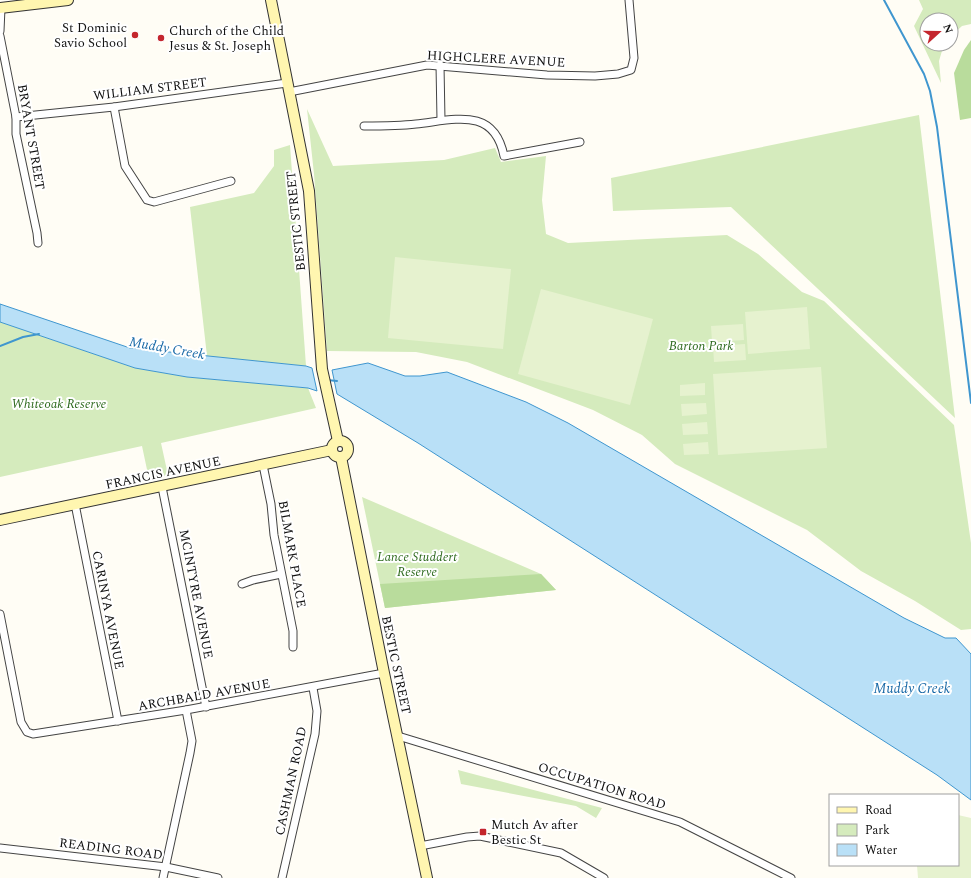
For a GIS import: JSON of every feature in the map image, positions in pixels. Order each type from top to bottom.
[{"type":"main road","points":[[0,8],[68,0]]},
{"type":"main road","name":"BESTIC STREET","points":[[271,0],[309,190],[322,369],[338,441]]},
{"type":"main road","points":[[338,441],[344,442],[348,447],[347,452],[341,457],[336,456],[332,450],[332,446],[338,441]]},
{"type":"main road","name":"FRANCIS AVENUE","points":[[0,520],[332,450]]},
{"type":"main road","name":"BESTIC STREET","points":[[341,457],[384,674],[427,878]]},
{"type":"street","name":"HIGHCLERE AVENUE","points":[[288,87],[427,65],[547,75],[595,76],[625,73],[631,70],[634,66],[629,0]]},
{"type":"street","points":[[0,8],[0,31]]},
{"type":"street","name":"BRYANT STREET","points":[[0,36],[16,117],[16,134],[38,243]]},
{"type":"street","points":[[440,66],[441,120]]},
{"type":"street","name":"WILLIAM STREET","points":[[16,117],[288,87]]},
{"type":"street","points":[[114,107],[125,166],[128,173],[147,200],[154,202],[231,181]]},
{"type":"street","points":[[364,126],[417,124],[441,120],[474,119],[494,130],[502,142],[504,156],[580,142]]},
{"type":"street","name":"BILMARK PLACE","points":[[263,465],[271,504],[274,535],[281,574],[293,631],[293,647]]},
{"type":"street","name":"MCINTYRE AVENUE","points":[[162,487],[206,707]]},
{"type":"street","name":"CARINYA AVENUE","points":[[75,504],[118,721]]},
{"type":"street","points":[[242,584],[281,574]]},
{"type":"street","name":"ARCHBALD AVENUE","points":[[0,614],[21,722],[27,732],[40,734],[206,707],[384,674]]},
{"type":"street","name":"CASHMAN ROAD","points":[[282,878],[315,734],[317,711],[313,688]]},
{"type":"street","points":[[164,878],[192,741],[186,710]]},
{"type":"street","name":"OCCUPATION ROAD","points":[[398,736],[680,822],[791,878]]},
{"type":"street","points":[[420,846],[480,836],[561,853],[604,878]]},
{"type":"street","name":"READING ROAD","points":[[0,848],[166,867],[218,878]]},
{"type":"green space","points":[[919,0],[971,0],[971,24],[962,26],[959,29],[959,12],[921,12],[923,9]]},
{"type":"green space","points":[[919,17],[919,37],[914,26]]},
{"type":"green space","points":[[971,40],[971,118],[960,120],[954,73],[964,50]]},
{"type":"green space","points":[[926,52],[942,52],[939,61],[941,83]]},
{"type":"green space","name":"Barton Park","points":[[307,109],[333,166],[444,160],[495,148],[501,162],[546,156],[542,200],[546,234],[568,243],[727,235],[758,254],[802,292],[824,301],[954,425],[971,543],[971,629],[961,630],[915,601],[861,571],[807,530],[675,464],[642,435],[593,410],[467,362],[416,352],[327,351],[314,174]]},
{"type":"green space","points":[[919,115],[955,418],[731,207],[613,211],[611,178]]},
{"type":"green space","points":[[290,145],[306,366],[207,356],[190,207],[254,193],[274,166],[274,150]]},
{"type":"green space","points":[[395,257],[511,269],[503,349],[388,338]]},
{"type":"green space","points":[[541,289],[653,319],[630,405],[518,374]]},
{"type":"green space","points":[[807,307],[810,349],[748,354],[745,312]]},
{"type":"green space","name":"Whiteoak Reserve","points":[[0,322],[135,368],[187,377],[308,388],[316,408],[161,443],[168,475],[149,479],[142,446],[0,477]]},
{"type":"green space","points":[[743,324],[744,340],[712,342],[711,326]]},
{"type":"green space","points":[[745,344],[746,360],[714,362],[713,346]]},
{"type":"green space","points":[[821,367],[827,448],[718,455],[713,374]]},
{"type":"green space","points":[[705,383],[705,395],[680,396],[680,385]]},
{"type":"green space","points":[[706,403],[707,414],[682,416],[681,404]]},
{"type":"green space","points":[[707,422],[708,434],[683,435],[682,424]]},
{"type":"green space","points":[[708,442],[709,454],[684,455],[683,444]]},
{"type":"green space","name":"Lance Studdert Reserve","points":[[362,497],[541,574],[556,590],[385,608]]},
{"type":"green space","points":[[541,574],[556,590],[385,608],[380,584]]},
{"type":"green space","points":[[458,770],[602,808],[596,818],[576,806],[461,784]]},
{"type":"green space","points":[[959,815],[971,818],[971,878],[918,878],[917,866],[959,866]]},
{"type":"water","points":[[0,304],[130,348],[306,366],[312,368],[317,391],[308,388],[187,377],[135,368],[0,322]]},
{"type":"water","name":"Muddy Creek","points":[[368,363],[405,376],[420,376],[447,372],[526,402],[568,423],[904,618],[945,638],[956,638],[971,654],[971,800],[937,775],[418,443],[337,394],[332,370]]},
{"type":"waterway","points":[[884,0],[924,74],[930,91],[937,127],[971,403]]},
{"type":"waterway","points":[[0,346],[23,337],[39,334]]},
{"type":"waterway","name":"Muddy Creek","points":[[327,380],[337,381]]},
{"type":"place","name":"St Dominic Savio School","points":[[135,35]]},
{"type":"place","name":"Church of the Child Jesus & St. Joseph","points":[[161,38]]},
{"type":"place","name":"Mutch Av after Bestic St","points":[[483,832]]}]
